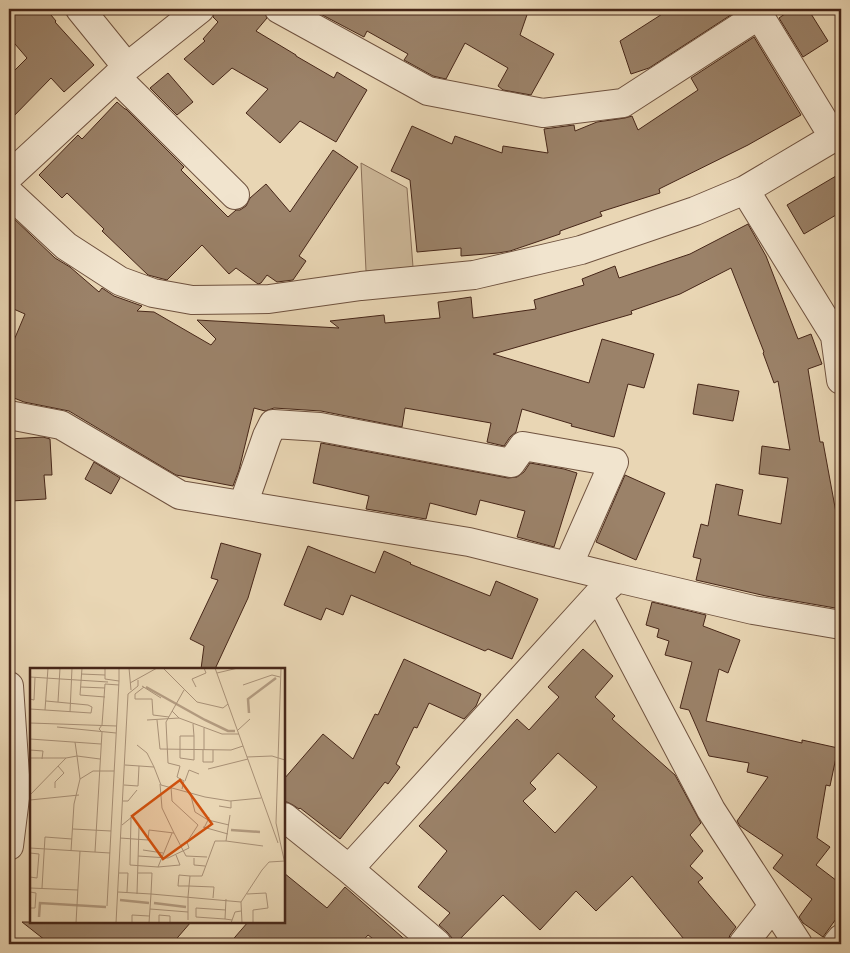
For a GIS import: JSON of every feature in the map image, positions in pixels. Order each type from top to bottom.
[{"type":"street","points":[[80,9],[122,72],[235,195]]},
{"type":"street","points":[[9,176],[122,72],[200,9]]},
{"type":"street","points":[[9,193],[66,246],[120,281],[153,293],[192,300],[269,299],[361,286],[474,275],[581,250],[695,211],[745,190],[838,135],[761,11],[622,103],[543,113],[428,91],[279,9]]},
{"type":"street","points":[[745,190],[835,336],[841,380]]},
{"type":"street","points":[[9,415],[61,425],[180,494],[468,542],[568,566],[608,587],[841,625]]},
{"type":"street","points":[[243,505],[273,424],[320,426],[511,463],[523,446],[614,462],[568,566]]},
{"type":"street","points":[[349,869],[608,587]]},
{"type":"street","points":[[608,587],[711,810],[798,944]]},
{"type":"street","points":[[9,686],[16,790],[9,846]]},
{"type":"street","points":[[285,818],[437,944]]},
{"type":"street","points":[[743,944],[773,906]]},
{"type":"street","points":[[837,944],[841,939]]},
{"type":"shaded area","points":[[361,163],[407,188],[413,267],[366,271]]},
{"type":"building","points":[[21,9],[46,9],[55,22],[94,65],[64,92],[51,78],[9,121],[9,76],[27,58],[9,37],[9,19]]},
{"type":"building","points":[[215,9],[263,9],[267,18],[256,31],[334,78],[337,72],[367,90],[336,142],[300,121],[280,143],[246,113],[268,89],[232,68],[213,85],[184,59],[205,41],[203,39],[218,22],[213,17]]},
{"type":"building","points":[[311,9],[529,9],[520,35],[554,54],[531,95],[503,90],[498,86],[508,68],[465,43],[446,79],[433,76],[404,60],[408,54],[367,31],[364,37]]},
{"type":"building","points":[[670,9],[740,9],[649,68],[631,74],[620,41]]},
{"type":"building","points":[[792,9],[808,9],[828,41],[803,57],[779,18]]},
{"type":"building","points":[[754,37],[801,115],[748,145],[659,189],[660,193],[600,212],[602,216],[560,231],[560,234],[510,251],[498,253],[461,256],[461,248],[417,252],[410,180],[391,171],[412,126],[452,144],[455,136],[502,153],[503,146],[548,153],[544,129],[574,125],[575,131],[597,122],[632,116],[638,130],[698,90],[691,78]]},
{"type":"building","points":[[168,73],[193,102],[177,115],[150,88]]},
{"type":"building","points":[[117,102],[184,167],[181,170],[228,217],[236,210],[246,206],[250,198],[266,184],[290,212],[333,150],[358,167],[299,256],[306,261],[293,280],[277,282],[267,275],[258,284],[236,268],[229,274],[202,245],[167,280],[148,275],[102,231],[104,229],[67,193],[62,198],[39,175],[78,135],[82,139]]},
{"type":"building","points":[[841,173],[841,212],[804,234],[787,205]]},
{"type":"building","points":[[9,214],[55,258],[70,267],[99,292],[102,288],[114,296],[142,306],[137,311],[154,312],[211,345],[216,339],[197,320],[339,328],[330,321],[384,315],[385,323],[440,318],[438,302],[471,297],[473,318],[536,309],[534,300],[584,285],[582,279],[615,266],[619,278],[690,254],[748,224],[766,256],[798,339],[811,334],[822,364],[808,369],[820,442],[823,442],[837,518],[841,519],[841,609],[766,596],[696,580],[701,559],[693,557],[701,524],[708,526],[716,484],[743,490],[738,515],[781,524],[788,478],[759,474],[762,446],[790,450],[778,381],[774,383],[731,268],[680,294],[631,311],[632,314],[493,354],[589,383],[602,339],[654,354],[644,388],[628,384],[614,437],[571,426],[572,424],[522,409],[516,432],[504,446],[487,442],[491,423],[405,408],[402,427],[321,411],[274,408],[265,411],[254,408],[239,470],[233,486],[176,475],[69,411],[24,402],[9,396],[9,352],[25,314],[9,307]]},
{"type":"building","points":[[698,384],[739,391],[733,421],[693,414]]},
{"type":"building","points":[[43,437],[50,439],[52,475],[44,475],[46,499],[11,501],[9,439]]},
{"type":"building","points":[[321,443],[508,478],[517,477],[524,472],[530,463],[577,473],[554,547],[517,537],[525,511],[480,500],[476,515],[430,503],[426,519],[366,509],[369,496],[313,483]]},
{"type":"building","points":[[94,462],[120,478],[111,494],[85,479]]},
{"type":"building","points":[[625,475],[665,493],[636,560],[596,542]]},
{"type":"building","points":[[221,543],[261,554],[248,598],[215,668],[201,668],[204,646],[190,639],[218,580],[211,578]]},
{"type":"building","points":[[308,546],[375,573],[384,551],[410,564],[490,596],[496,581],[538,599],[512,659],[488,649],[485,651],[351,595],[343,615],[326,608],[321,620],[284,605]]},
{"type":"building","points":[[652,602],[706,615],[703,626],[740,640],[728,673],[719,669],[706,721],[802,743],[802,740],[838,748],[830,786],[826,785],[817,838],[830,847],[816,865],[841,884],[841,912],[823,937],[803,923],[799,917],[812,899],[773,868],[783,855],[740,826],[737,821],[768,777],[747,772],[749,763],[709,756],[689,710],[680,708],[692,662],[665,655],[669,641],[657,637],[659,629],[646,625]]},
{"type":"building","points":[[583,649],[613,676],[595,697],[615,716],[612,719],[675,775],[701,823],[690,835],[703,851],[690,866],[703,878],[698,882],[736,927],[730,935],[728,944],[688,944],[632,876],[596,911],[576,891],[540,930],[503,895],[455,944],[447,932],[439,925],[450,913],[418,887],[447,851],[419,826],[517,719],[529,730],[559,697],[548,687]],"holes":[[[558,753],[597,787],[555,833],[523,801],[536,789],[530,783]]]},
{"type":"building","points":[[404,659],[481,694],[476,706],[464,719],[429,703],[417,728],[414,727],[396,764],[400,767],[388,784],[385,782],[340,839],[300,808],[285,802],[285,778],[323,734],[353,759],[375,714],[378,715]]},
{"type":"building","points":[[285,874],[327,908],[345,887],[410,944],[380,944],[368,935],[360,944],[229,944],[247,923],[285,923]]},
{"type":"building","points":[[22,922],[190,923],[172,944],[50,944]]}]
